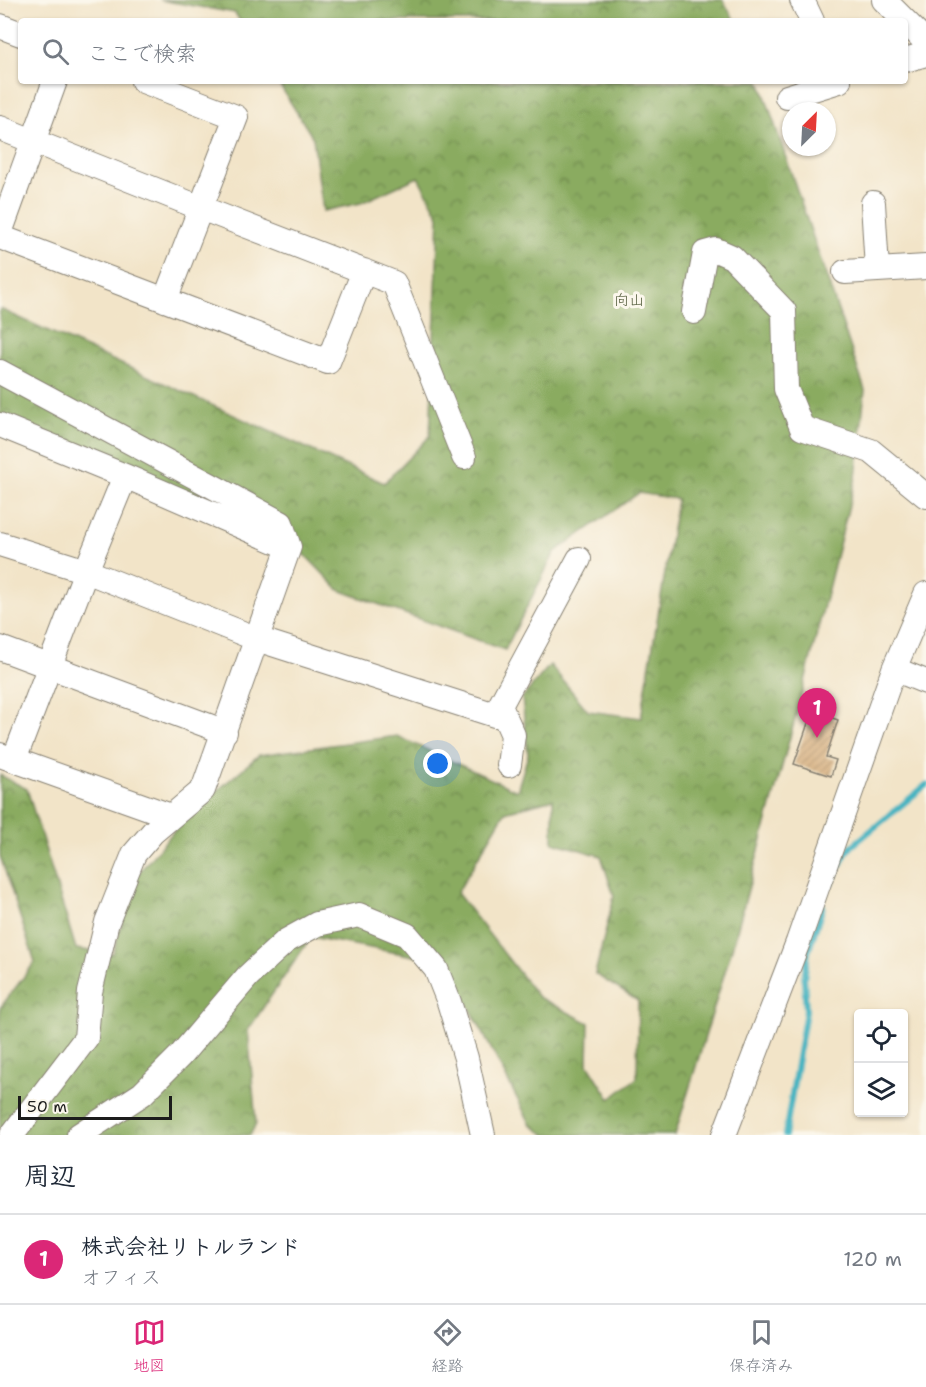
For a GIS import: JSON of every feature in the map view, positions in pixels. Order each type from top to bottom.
[{"type":"street","points":[[802,0],[811,18]]},
{"type":"street","points":[[884,0],[902,18]]},
{"type":"street","points":[[908,24],[926,42]]},
{"type":"street","points":[[0,26],[18,33]]},
{"type":"street","points":[[908,59],[926,54]]},
{"type":"street","points":[[54,84],[0,235],[328,362],[364,270]]},
{"type":"street","points":[[151,84],[236,117],[165,300]]},
{"type":"street","points":[[787,97],[828,84]]},
{"type":"street","points":[[0,128],[394,282],[464,457]]},
{"type":"street","points":[[873,203],[877,269]]},
{"type":"street","points":[[694,312],[705,253],[716,250],[732,256],[784,311],[786,389],[802,428],[872,451],[926,496]]},
{"type":"street","points":[[845,272],[926,267]]},
{"type":"street","points":[[0,372],[281,523],[290,548],[203,790],[171,816],[134,854],[107,922],[90,992],[86,1038],[12,1135]]},
{"type":"street","points":[[0,425],[125,476],[290,548]]},
{"type":"street","points":[[125,476],[49,666],[7,758],[171,816]]},
{"type":"street","points":[[0,544],[86,571],[257,639],[495,715],[579,559]]},
{"type":"street","points":[[724,1135],[798,942],[894,669],[926,594]]},
{"type":"street","points":[[0,648],[225,732]]},
{"type":"street","points":[[894,669],[926,682]]},
{"type":"street","points":[[500,706],[513,735],[510,765]]},
{"type":"street","points":[[78,1135],[142,1094],[180,1056],[248,976],[286,940],[317,924],[359,915],[407,935],[436,969],[466,1058],[483,1135]]},
{"type":"green space","points":[[160,0],[723,0],[733,18],[238,18],[235,13]]},
{"type":"green space","name":"向山","points":[[279,84],[761,84],[782,146],[782,156],[785,156],[865,390],[856,477],[801,697],[731,952],[675,1135],[546,1135],[531,1125],[446,962],[311,937],[248,1030],[256,1124],[250,1135],[0,1135],[0,1008],[35,962],[0,856],[0,775],[27,789],[76,949],[113,954],[135,877],[184,819],[259,755],[397,736],[517,791],[528,755],[522,698],[550,665],[588,711],[641,718],[677,499],[639,493],[555,552],[505,650],[339,590],[304,554],[267,529],[0,417],[0,309],[384,483],[430,436],[439,216],[418,177],[361,203],[323,211],[313,138]],"holes":[[[553,799],[553,842],[601,856],[614,896],[595,974],[638,1001],[637,1078],[610,1099],[588,1064],[589,1023],[538,997],[457,893],[505,812]]]},
{"type":"building","points":[[816,700],[827,704],[824,715],[838,720],[826,757],[836,760],[831,776],[794,764]]},
{"type":"waterway","points":[[831,882],[852,846],[926,785]]},
{"type":"waterway","points":[[785,1135],[806,1011],[804,978],[808,952],[823,906]]},
{"type":"place","name":"株式会社リトルランド","points":[[817,738]]}]
